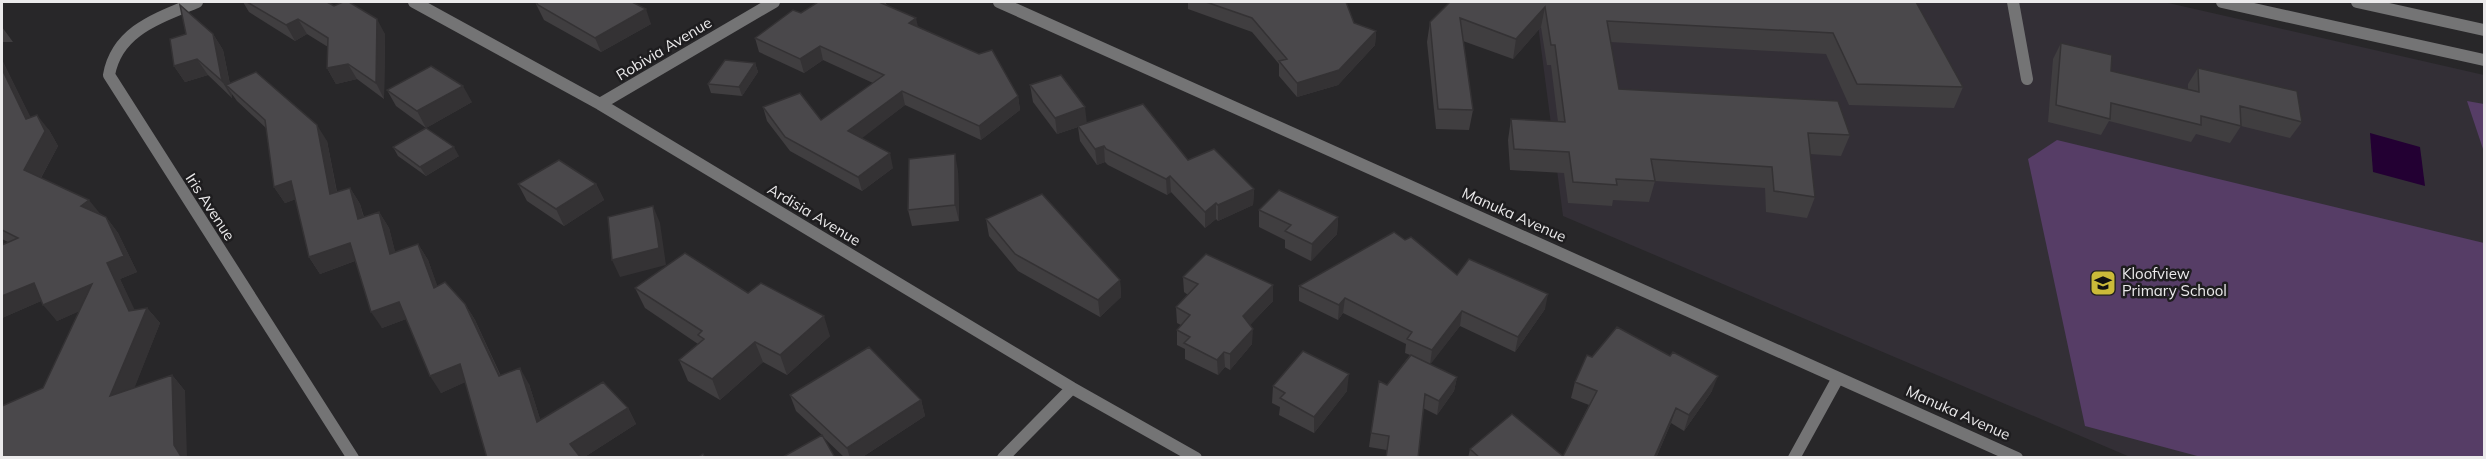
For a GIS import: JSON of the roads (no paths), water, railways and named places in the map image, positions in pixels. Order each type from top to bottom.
[{"type":"street","name":"Iris Avenue","points":[[197,2],[142,28],[120,46],[109,62],[109,75],[353,458]]},
{"type":"street","name":"Ardisia Avenue","points":[[414,2],[600,104],[1072,388],[1196,458]]},
{"type":"street","name":"Robivia Avenue","points":[[600,104],[774,2]]},
{"type":"street","name":"Manuka Avenue","points":[[999,2],[1019,5],[2017,458]]},
{"type":"street","points":[[2013,2],[2027,79]]},
{"type":"street","points":[[2222,2],[2484,60]]},
{"type":"street","points":[[2357,2],[2484,30]]},
{"type":"street","points":[[1794,458],[1838,378]]},
{"type":"street","points":[[1003,458],[1072,388]]},
{"type":"place","name":"Kloofview Primary School","points":[[2103,283]]}]
